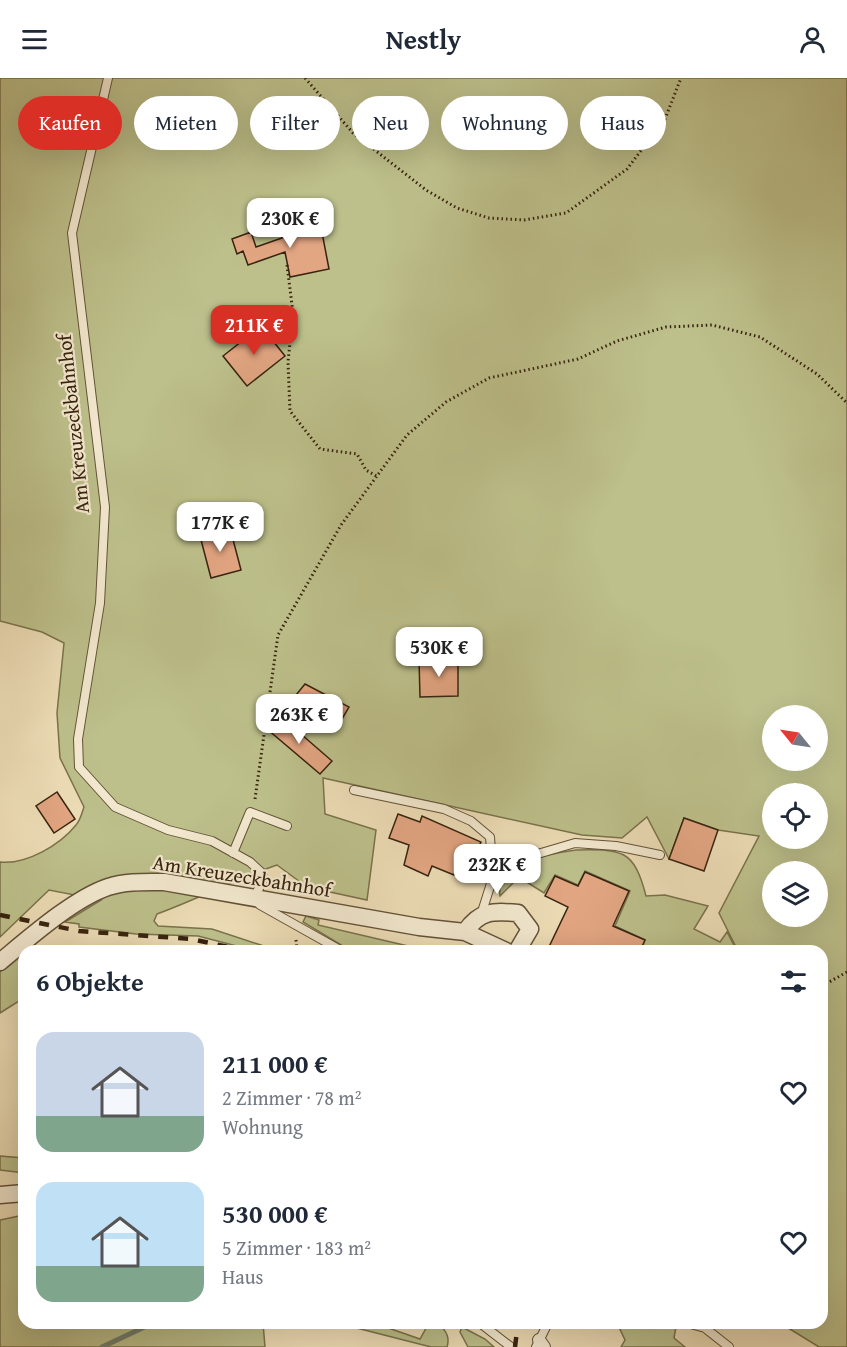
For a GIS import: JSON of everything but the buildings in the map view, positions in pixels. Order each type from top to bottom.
[{"type":"street","name":"Am Kreuzeckbahnhof","points":[[22,945],[82,900],[108,887],[134,882],[164,882],[419,927],[465,932],[493,945]]},
{"type":"street","points":[[465,932],[474,919],[481,915],[499,912],[518,913],[530,929],[521,945]]},
{"type":"street","name":"Am Kreuzeckbahnhof","points":[[0,962],[18,948]]},
{"type":"street","points":[[0,1195],[18,1194]]},
{"type":"lane","name":"Am Kreuzeckbahnhof","points":[[108,78],[72,233],[105,507],[100,603],[78,739],[79,767],[115,807],[168,830],[212,841],[250,862],[262,874],[262,883],[254,897]]},
{"type":"lane","points":[[354,790],[444,810],[471,821],[489,837],[493,877],[481,915]]},
{"type":"lane","points":[[233,853],[250,812],[287,826]]},
{"type":"lane","points":[[493,877],[524,858],[575,843],[616,846],[660,855]]},
{"type":"lane","points":[[254,897],[269,912],[331,945]]},
{"type":"lane","points":[[488,1329],[511,1347]]},
{"type":"lane","points":[[540,1345],[546,1329]]},
{"type":"lane","points":[[706,1329],[729,1347]]},
{"type":"path","points":[[305,78],[353,133],[426,190],[456,208],[489,219],[524,220],[566,213],[627,169],[665,118],[681,78]]},
{"type":"path","points":[[287,265],[293,313],[288,362],[290,411],[320,450],[357,454],[366,470],[378,477]]},
{"type":"path","points":[[250,812],[256,795],[261,741],[278,635],[341,525],[407,435],[446,402],[489,378],[578,359],[617,341],[666,327],[712,325],[760,338],[817,374],[847,403]]},
{"type":"path","points":[[828,983],[847,972]]},
{"type":"green space","points":[[0,78],[847,78],[847,1347],[819,1347],[790,1329],[828,1329],[828,945],[735,945],[719,913],[759,836],[718,830],[684,818],[669,859],[647,817],[622,838],[582,835],[323,778],[325,814],[376,830],[367,900],[307,887],[277,865],[157,914],[154,921],[158,926],[212,929],[261,945],[233,945],[198,936],[136,934],[79,927],[79,924],[65,922],[101,900],[49,890],[0,937],[0,862],[31,857],[52,846],[77,823],[84,807],[60,758],[57,713],[64,643],[42,632],[0,621]]},
{"type":"green space","points":[[576,850],[605,850],[624,855],[636,869],[646,896],[665,895],[708,906],[694,929],[720,942],[727,932],[734,945],[643,945],[645,940],[615,926],[630,891],[585,871],[578,885],[555,875],[544,893],[525,881],[517,879],[500,896],[501,884],[516,867],[554,854]]},
{"type":"green space","points":[[306,916],[319,920],[318,925],[404,945],[341,945],[303,922]]},
{"type":"green space","points":[[18,955],[18,1002],[0,1013],[0,972]]},
{"type":"green space","points":[[0,1156],[18,1158],[18,1172],[0,1170]]},
{"type":"green space","points":[[18,1216],[18,1329],[264,1329],[265,1347],[0,1347],[0,1220]]},
{"type":"green space","points":[[360,1329],[391,1329],[420,1339],[426,1329],[443,1329],[448,1338],[447,1347],[431,1347]]},
{"type":"green space","points":[[461,1329],[466,1329],[485,1339],[494,1347],[468,1347],[460,1332]]},
{"type":"green space","points":[[620,1329],[676,1329],[674,1338],[685,1347],[621,1347],[625,1340]]},
{"type":"waterway","points":[[102,1347],[140,1329]]},
{"type":"railway","points":[[0,915],[79,931],[191,939],[220,945]]},
{"type":"railway","points":[[515,1347],[517,1329]]}]
